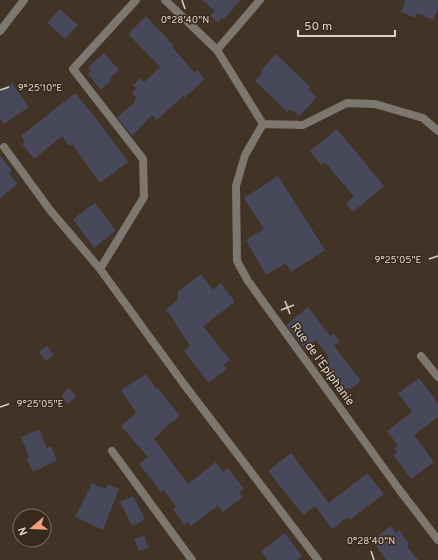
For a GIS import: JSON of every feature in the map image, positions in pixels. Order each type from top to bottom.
[{"type":"street","points":[[0,31],[24,0]]},
{"type":"street","points":[[100,269],[144,197],[143,159],[73,69],[136,0]]},
{"type":"street","points":[[165,0],[217,50],[263,124],[303,126],[347,102],[375,104],[423,118],[438,131]]},
{"type":"street","points":[[217,50],[260,0]]},
{"type":"street","name":"Rue de l'Epiphanie","points":[[263,124],[245,156],[236,186],[237,261],[248,281],[401,492],[438,540]]},
{"type":"street","points":[[4,147],[50,210],[100,269],[183,383],[318,560]]},
{"type":"street","points":[[421,356],[438,377]]},
{"type":"street","points":[[112,451],[192,560]]},
{"type":"building","points":[[202,0],[241,0],[224,19],[222,18],[218,23],[210,16],[215,11]]},
{"type":"building","points":[[406,0],[438,0],[438,9],[433,20],[417,13],[415,18],[401,12]]},
{"type":"building","points":[[60,9],[78,25],[65,39],[47,23]]},
{"type":"building","points":[[146,16],[174,46],[172,47],[194,72],[197,70],[205,79],[184,98],[183,96],[157,120],[152,115],[132,136],[117,117],[135,102],[134,101],[137,98],[132,93],[136,88],[133,85],[141,78],[144,82],[160,67],[128,34]]},
{"type":"building","points":[[104,53],[119,70],[110,78],[112,80],[101,90],[88,74],[91,71],[88,67]]},
{"type":"building","points":[[276,54],[310,87],[308,89],[317,97],[299,116],[290,109],[287,112],[255,81],[263,72],[261,70]]},
{"type":"building","points":[[12,83],[29,107],[4,124],[0,118],[0,92]]},
{"type":"building","points":[[75,93],[99,122],[128,162],[100,183],[72,144],[69,146],[62,136],[34,159],[22,144],[25,142],[21,136]]},
{"type":"building","points":[[337,129],[384,186],[353,212],[346,203],[354,197],[325,162],[321,165],[310,151]]},
{"type":"building","points":[[0,155],[12,171],[9,173],[18,184],[0,198]]},
{"type":"building","points":[[278,176],[325,250],[291,272],[286,263],[266,275],[246,240],[264,229],[244,198]]},
{"type":"building","points":[[95,203],[116,231],[94,248],[73,219]]},
{"type":"building","points":[[201,274],[213,290],[221,283],[235,302],[203,326],[230,360],[223,365],[227,369],[209,383],[184,351],[190,346],[166,309],[177,301],[178,291]]},
{"type":"building","points":[[308,307],[330,336],[333,334],[340,342],[334,346],[361,381],[349,390],[348,388],[340,394],[320,366],[327,361],[326,360],[329,357],[316,340],[305,349],[286,325]]},
{"type":"building","points":[[47,346],[54,355],[46,361],[39,352]]},
{"type":"building","points":[[146,374],[156,389],[157,387],[180,416],[160,432],[161,433],[154,439],[188,484],[216,462],[223,472],[228,468],[244,489],[239,493],[243,497],[223,512],[218,506],[191,526],[188,522],[184,525],[173,509],[176,507],[164,490],[161,492],[139,464],[148,457],[121,426],[136,413],[121,390]]},
{"type":"building","points":[[419,378],[438,403],[438,417],[414,435],[434,462],[411,479],[393,455],[397,452],[394,449],[398,446],[387,431],[412,412],[398,393]]},
{"type":"building","points":[[69,388],[76,396],[68,404],[61,396]]},
{"type":"building","points":[[39,429],[47,448],[51,446],[57,460],[33,472],[26,458],[29,457],[21,437]]},
{"type":"building","points":[[291,453],[329,503],[367,473],[384,494],[350,520],[348,517],[332,529],[315,506],[303,515],[268,471]]},
{"type":"building","points":[[92,483],[106,489],[108,484],[119,489],[103,530],[75,517]]},
{"type":"building","points":[[133,496],[145,519],[132,526],[120,502]]},
{"type":"building","points":[[391,526],[396,533],[399,530],[409,544],[407,546],[418,560],[386,560],[372,540]]},
{"type":"building","points":[[285,533],[302,556],[296,560],[268,560],[261,551]]},
{"type":"building","points":[[144,536],[149,548],[139,551],[134,539]]}]
